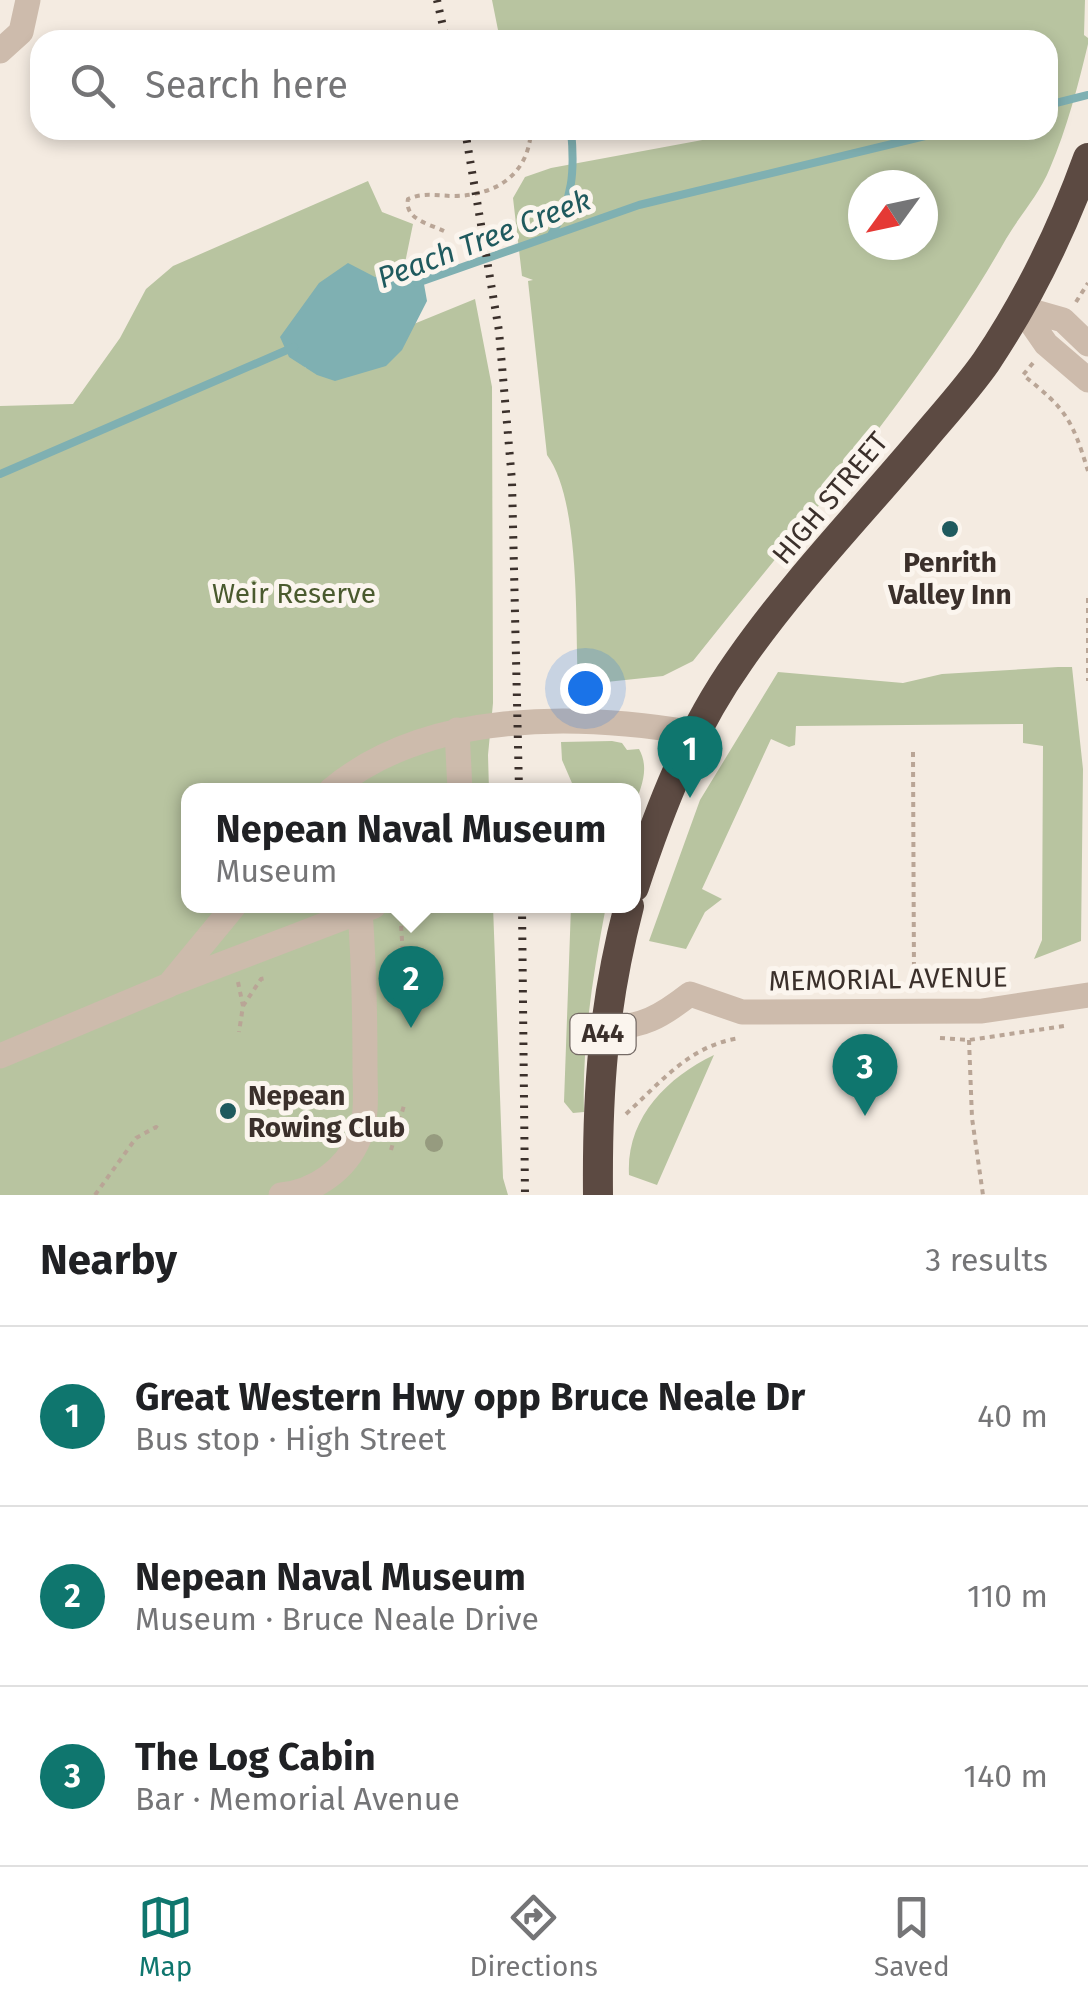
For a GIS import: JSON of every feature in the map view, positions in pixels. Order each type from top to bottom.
[{"type":"highway","name":"HIGH STREET","points":[[641,866],[655,822],[694,733],[738,662],[774,614],[963,393],[1021,308],[1056,239],[1088,158]]},
{"type":"highway","name":"A44","points":[[598,1180],[598,1078],[604,1026],[628,913]]},
{"type":"street","points":[[0,51],[21,32],[28,0]]},
{"type":"street","points":[[1021,308],[1063,320],[1088,344]]},
{"type":"street","points":[[1021,308],[1046,344],[1088,380]]},
{"type":"street","points":[[342,783],[409,743],[457,730],[507,725],[637,724],[694,733]]},
{"type":"street","points":[[457,730],[460,783]]},
{"type":"street","points":[[169,985],[228,913]]},
{"type":"street","points":[[0,1056],[229,959],[353,913]]},
{"type":"street","points":[[281,1195],[302,1192],[326,1178],[350,1155],[363,1126],[367,913]]},
{"type":"street","name":"MEMORIAL AVENUE","points":[[604,1026],[643,1024],[690,994],[742,1012],[982,1011],[1088,995]]},
{"type":"path","points":[[444,231],[416,219],[406,206],[408,198],[470,194],[503,185],[523,164],[530,140]]},
{"type":"path","points":[[1080,296],[1088,282]]},
{"type":"path","points":[[1034,362],[1023,376],[1056,401],[1069,417],[1088,470]]},
{"type":"path","points":[[1088,598],[1088,680]]},
{"type":"path","points":[[913,752],[914,978]]},
{"type":"path","points":[[400,913],[403,958]]},
{"type":"path","points":[[229,959],[243,1006]]},
{"type":"path","points":[[239,1032],[243,1006],[260,980],[266,978]]},
{"type":"path","points":[[933,1038],[969,1040],[1070,1024]]},
{"type":"path","points":[[618,1121],[685,1060],[719,1043],[749,1038]]},
{"type":"path","points":[[969,1040],[972,1118],[983,1195]]},
{"type":"path","points":[[391,1150],[405,1102]]},
{"type":"path","points":[[95,1195],[136,1138],[159,1129]]},
{"type":"green space","points":[[492,0],[1085,0],[1084,35],[1088,44],[1067,122],[1035,196],[936,350],[858,456],[693,661],[663,676],[578,685],[571,532],[558,476],[547,455],[528,281],[533,280],[522,276],[513,198],[525,177],[551,168],[702,140],[1058,140],[1058,30],[498,30]]},
{"type":"green space","name":"Weir Reserve","points":[[368,181],[382,212],[413,224],[405,263],[301,312],[281,337],[306,368],[475,299],[492,387],[493,703],[489,783],[181,783],[181,913],[493,913],[503,1178],[508,1195],[0,1195],[0,406],[73,404],[120,338],[146,289],[173,266]]},
{"type":"green space","points":[[1072,667],[1083,769],[1081,941],[1034,959],[1042,940],[1043,746],[1023,743],[1023,724],[796,726],[795,745],[789,747],[771,739],[702,889],[722,899],[705,912],[686,949],[649,941],[700,800],[778,672],[903,683],[942,674]]},
{"type":"green space","points":[[612,741],[622,743],[627,750],[639,749],[644,764],[641,784],[572,783],[562,760],[561,742]]},
{"type":"green space","points":[[571,913],[605,913],[589,1008],[584,1112],[573,1113],[564,1102]]},
{"type":"green space","points":[[714,1055],[657,1185],[629,1175],[634,1136],[652,1103],[680,1076]]},
{"type":"water","points":[[348,263],[375,277],[405,263],[422,273],[427,301],[402,350],[386,366],[335,381],[317,375],[289,357],[280,337],[319,283]]},
{"type":"waterway","name":"Peach Tree Creek","points":[[1058,102],[1088,95]]},
{"type":"waterway","points":[[551,235],[571,185],[572,140]]},
{"type":"waterway","name":"Peach Tree Creek","points":[[417,283],[639,205],[909,140]]},
{"type":"waterway","name":"Peach Tree Creek","points":[[0,474],[294,347]]},
{"type":"railway","points":[[437,0],[444,30]]},
{"type":"railway","points":[[467,140],[499,331],[512,481],[519,783]]},
{"type":"railway","points":[[522,913],[525,1195]]},
{"type":"place","name":"Penrith Valley Inn","points":[[950,529]]},
{"type":"place","name":"Great Western Hwy opp Bruce Neale Dr","points":[[690,798]]},
{"type":"place","name":"Nepean Naval Museum","points":[[411,1028]]},
{"type":"place","name":"Nepean Rowing Club","points":[[228,1111]]},
{"type":"place","name":"The Log Cabin","points":[[865,1116]]}]
